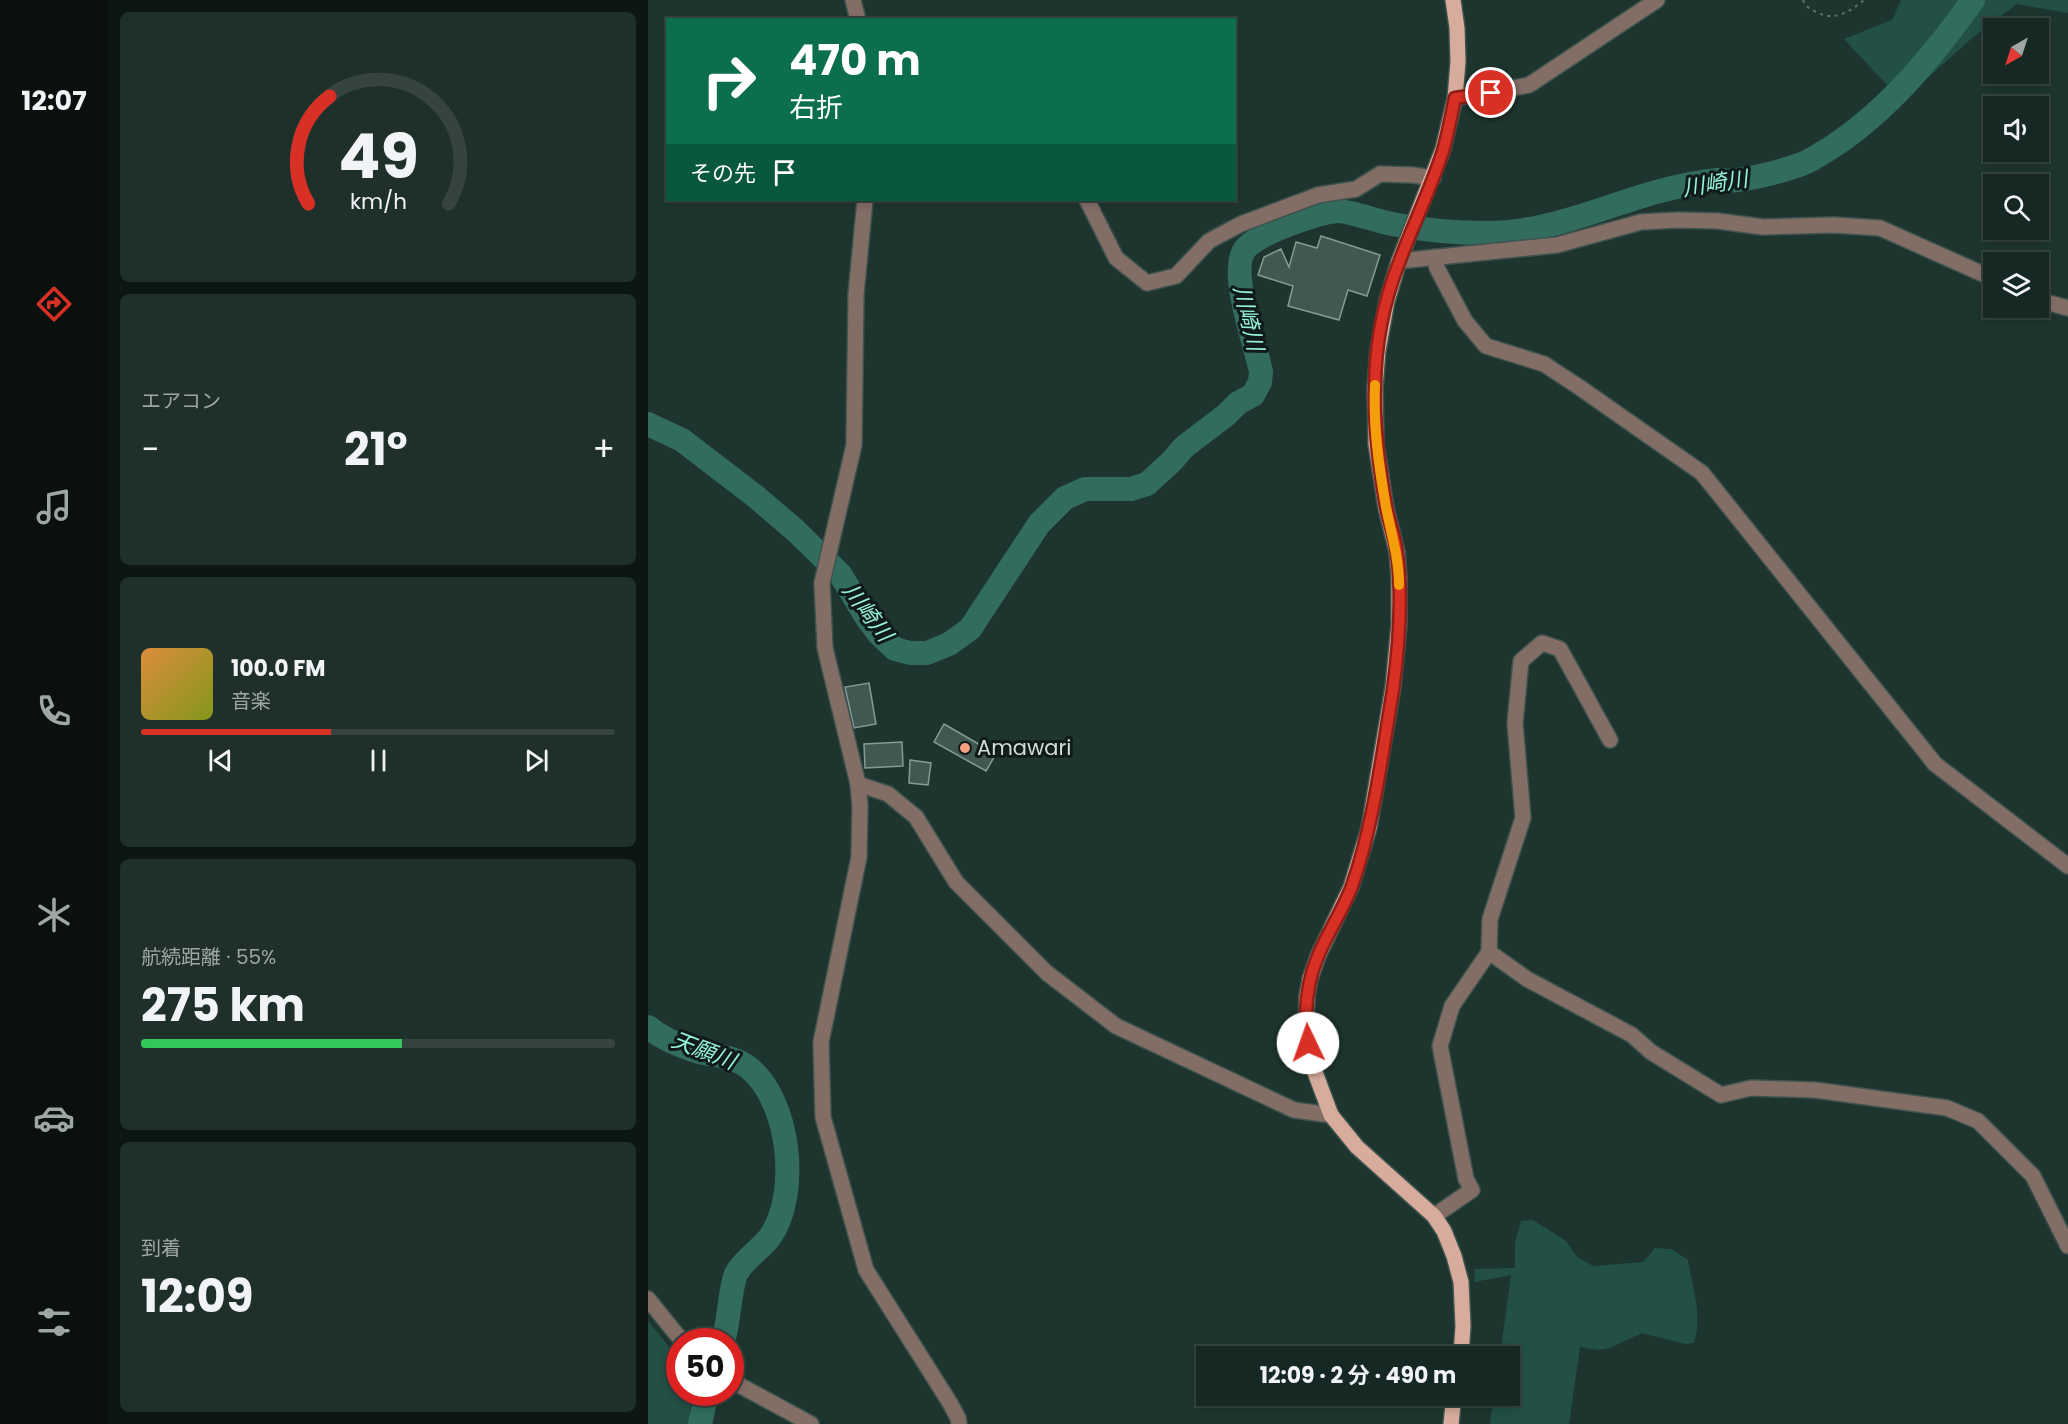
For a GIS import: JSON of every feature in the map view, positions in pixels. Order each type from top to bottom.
[{"type":"main road","points":[[1453,0],[1458,62],[1455,98],[1443,149],[1399,261],[1385,311],[1378,351],[1375,388],[1376,444],[1386,508],[1397,552],[1399,578],[1399,624],[1393,687],[1369,828],[1351,887],[1318,956],[1307,996],[1306,1026],[1310,1059],[1331,1115],[1357,1147],[1434,1216],[1444,1231],[1461,1282],[1464,1314],[1462,1346]]},
{"type":"main road","points":[[1451,1424],[1453,1406]]},
{"type":"street","points":[[853,0],[858,18]]},
{"type":"street","points":[[1455,98],[1529,85],[1650,2]]},
{"type":"street","points":[[1088,201],[1116,258],[1148,283],[1176,276],[1209,241],[1241,224],[1318,195],[1356,189],[1380,174],[1413,175],[1431,181]]},
{"type":"street","points":[[865,201],[856,294],[854,445],[822,583],[825,648],[858,784],[860,806],[859,857],[821,1042],[823,1117],[866,1270],[950,1403],[959,1424]]},
{"type":"street","points":[[1399,261],[1557,245],[1641,222],[1669,220],[1762,227],[1859,226],[1880,228],[1983,274]]},
{"type":"street","points":[[1435,257],[1437,268],[1465,321],[1486,346],[1544,364],[1702,473],[1935,764],[2068,866]]},
{"type":"street","points":[[2049,303],[2068,308]]},
{"type":"street","points":[[1434,1216],[1472,1190],[1466,1179],[1440,1046],[1452,1006],[1489,952],[1490,919],[1523,818],[1515,723],[1521,661],[1542,643],[1560,649],[1610,740]]},
{"type":"street","points":[[858,784],[888,794],[916,817],[956,882],[1047,973],[1116,1026],[1294,1110],[1331,1115]]},
{"type":"street","points":[[1489,952],[1527,979],[1632,1035],[1651,1052],[1721,1095],[1751,1088],[1815,1090],[1947,1108],[1978,1121],[2033,1176],[2068,1246]]},
{"type":"street","points":[[648,1299],[671,1328]]},
{"type":"street","points":[[744,1388],[811,1424]]},
{"type":"path","points":[[1803,0],[1805,6],[1826,17],[1847,13],[1864,0]]},
{"type":"green space","points":[[1901,0],[2068,0],[2068,13],[2017,4],[1998,18],[1983,18],[1983,30],[1902,101],[1844,39],[1892,20]]},
{"type":"green space","points":[[1533,1220],[1566,1241],[1577,1257],[1593,1266],[1643,1262],[1655,1248],[1671,1249],[1688,1260],[1697,1312],[1694,1343],[1685,1344],[1642,1333],[1610,1348],[1598,1350],[1580,1347],[1569,1424],[1490,1424],[1492,1406],[1520,1406],[1520,1346],[1501,1346],[1511,1275],[1474,1282],[1475,1269],[1515,1268],[1515,1242],[1521,1221]]},
{"type":"green space","points":[[648,1321],[666,1343],[666,1406],[691,1406],[690,1424],[648,1424]]},
{"type":"building","points":[[1321,236],[1380,255],[1367,296],[1348,290],[1339,320],[1288,306],[1293,286],[1258,275],[1264,257],[1281,249],[1289,267],[1296,242],[1317,248]]},
{"type":"building","points":[[869,683],[876,724],[854,728],[845,687]]},
{"type":"building","name":"Amawari","points":[[944,724],[996,754],[986,771],[934,742]]},
{"type":"building","points":[[902,742],[903,766],[865,768],[864,744]]},
{"type":"building","points":[[910,760],[931,763],[928,785],[909,783]]},
{"type":"waterway","name":"川崎川","points":[[648,424],[682,440],[796,531],[840,574],[867,618],[879,634],[895,649],[910,653],[927,653],[949,644],[970,629],[1039,524],[1065,498],[1085,489],[1131,489],[1147,484],[1184,447],[1238,403],[1253,395],[1260,382],[1261,372],[1244,308],[1240,272],[1241,258],[1246,248],[1253,242],[1289,225],[1337,211],[1392,224],[1451,232],[1509,232],[1573,219],[1656,192],[1709,181],[1750,178],[1800,165],[1850,134],[1890,100],[1942,42],[1973,0]]},
{"type":"waterway","name":"天願川","points":[[648,1027],[681,1046],[729,1058],[749,1068],[763,1083],[774,1102],[782,1125],[787,1173],[785,1197],[779,1219],[770,1237],[736,1274],[726,1328]]},
{"type":"waterway","name":"天願川","points":[[700,1424],[704,1406]]},
{"type":"slow traffic","points":[[1375,385],[1376,444],[1386,508],[1397,552],[1399,585]]},
{"type":"place","name":"Amawari","points":[[965,748]]},
{"type":"route","points":[[1308,1043],[1306,1026],[1310,979],[1318,956],[1351,887],[1369,828],[1393,687],[1399,624],[1399,578],[1397,552],[1386,508],[1376,444],[1375,388],[1378,351],[1387,301],[1399,261],[1443,149],[1455,98],[1491,93]]}]
